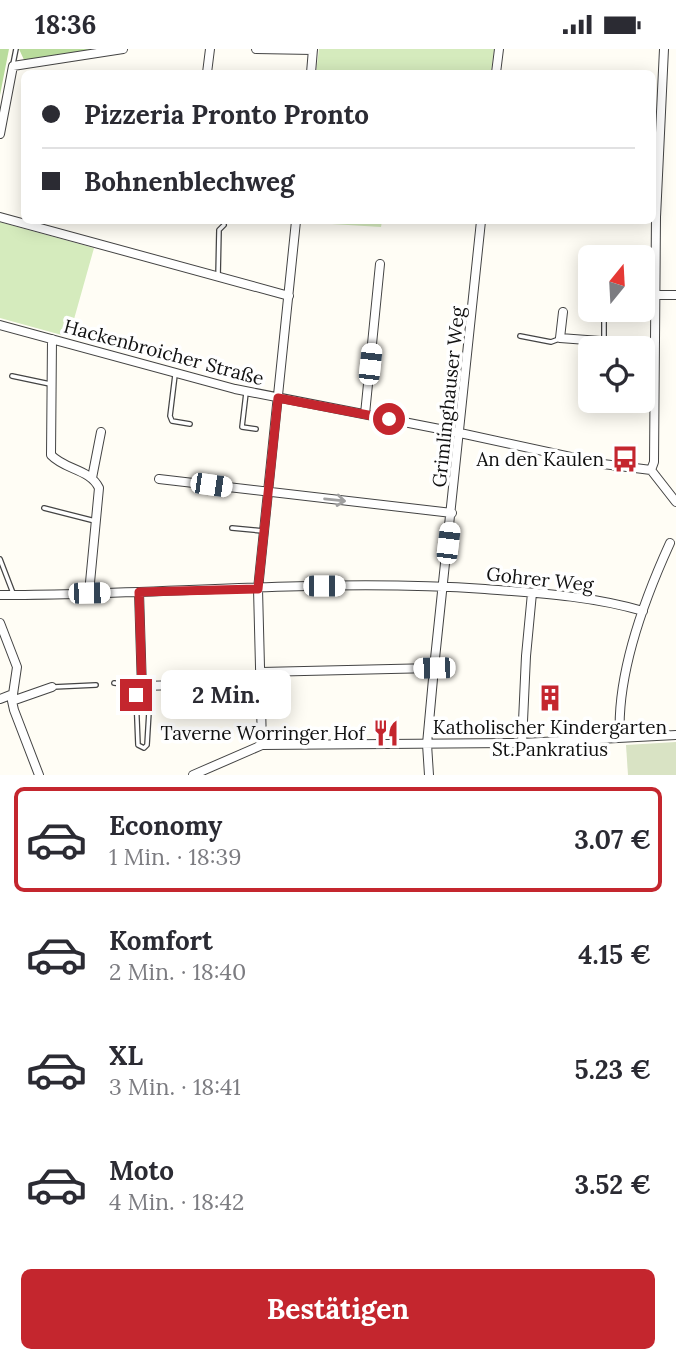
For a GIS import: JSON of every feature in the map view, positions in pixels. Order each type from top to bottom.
[{"type":"street","points":[[0,134],[13,66],[123,49]]},
{"type":"street","points":[[207,70],[210,49]]},
{"type":"street","points":[[256,49],[313,50],[311,70]]},
{"type":"street","points":[[496,70],[499,49]]},
{"type":"street","points":[[664,49],[657,173],[655,295],[676,295]]},
{"type":"street","points":[[0,217],[21,223]]},
{"type":"street","points":[[25,224],[289,296]]},
{"type":"street","points":[[262,745],[258,589],[296,224]]},
{"type":"street","name":"Grimlinghauser Weg","points":[[429,775],[427,744],[434,668],[481,224]]},
{"type":"street","points":[[365,414],[380,264]]},
{"type":"street","points":[[563,311],[560,338],[578,339]]},
{"type":"street","name":"Hackenbroicher Straße","points":[[0,325],[246,391],[603,464],[652,470]]},
{"type":"street","points":[[51,339],[51,455],[62,465],[92,478],[99,488],[89,593]]},
{"type":"street","points":[[654,413],[652,470],[676,502]]},
{"type":"street","points":[[92,478],[101,432]]},
{"type":"street","points":[[159,479],[452,513]]},
{"type":"street","points":[[620,738],[623,688],[643,611],[670,543]]},
{"type":"street","name":"Gohrer Weg","points":[[0,594],[324,586],[443,586],[607,602],[643,611]]},
{"type":"street","points":[[139,592],[142,687],[217,684]]},
{"type":"street","points":[[522,743],[532,593]]},
{"type":"street","points":[[0,624],[17,667],[18,675],[12,698],[39,775]]},
{"type":"street","points":[[261,672],[434,668]]},
{"type":"street","points":[[0,699],[52,687]]},
{"type":"street","points":[[192,775],[262,745],[522,743],[676,735]]},
{"type":"lane","points":[[13,66],[16,49]]},
{"type":"lane","points":[[218,277],[219,230],[224,225]]},
{"type":"lane","points":[[520,336],[551,342],[560,338]]},
{"type":"lane","points":[[176,373],[170,417],[172,421],[190,424]]},
{"type":"lane","points":[[12,376],[50,384]]},
{"type":"lane","points":[[246,391],[242,427],[256,429]]},
{"type":"lane","points":[[44,508],[97,521]]},
{"type":"lane","points":[[232,528],[264,531]]},
{"type":"lane","points":[[0,559],[14,595]]},
{"type":"lane","points":[[114,683],[142,687],[150,695],[147,745],[140,748],[136,692],[142,687]]},
{"type":"lane","points":[[52,687],[96,685]]},
{"type":"green space","points":[[0,49],[9,49],[0,95]]},
{"type":"green space","points":[[19,49],[104,49],[25,62]]},
{"type":"green space","points":[[319,49],[494,49],[491,70],[316,70]]},
{"type":"green space","points":[[0,222],[94,248],[69,337],[0,318]]},
{"type":"green space","points":[[332,224],[382,224],[381,227]]},
{"type":"green space","points":[[676,742],[676,775],[628,775],[626,745]]},
{"type":"place","name":"An den Kaulen","points":[[625,459]]},
{"type":"place","name":"Katholischer Kindergarten St.Pankratius","points":[[550,698]]},
{"type":"place","name":"Taverne Worringer Hof","points":[[386,733]]},
{"type":"route","points":[[136,695],[136,692],[142,689],[139,592],[258,589],[278,398],[389,419]]}]
